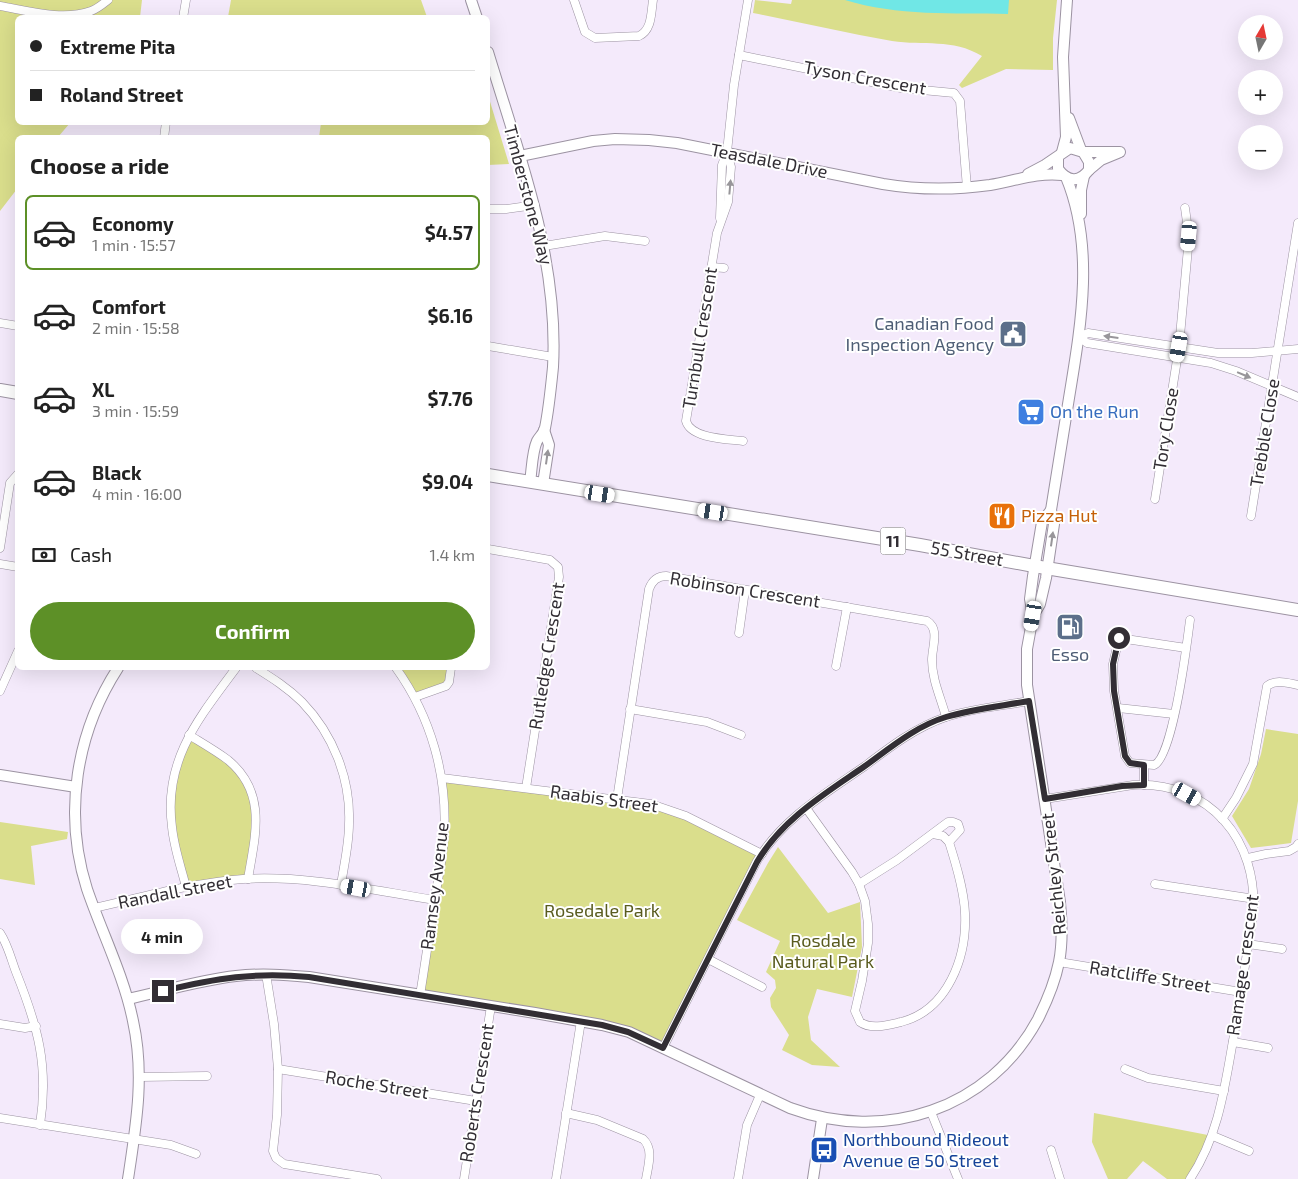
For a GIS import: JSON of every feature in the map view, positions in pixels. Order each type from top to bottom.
[{"type":"main road","points":[[0,390],[15,392]]},
{"type":"main road","points":[[0,396],[15,398]]},
{"type":"main road","name":"55 Street","points":[[490,475],[920,545],[1298,610]]},
{"type":"street","points":[[0,6],[45,14],[73,15],[93,11],[108,0]]},
{"type":"street","points":[[184,15],[186,0]]},
{"type":"street","points":[[471,0],[476,15]]},
{"type":"street","points":[[574,0],[585,32],[595,38],[639,36],[644,33],[649,24],[653,0]]},
{"type":"street","name":"Turnbull Crescent","points":[[743,441],[699,434],[689,428],[686,421],[720,221],[722,165],[727,152],[733,93],[748,0]]},
{"type":"street","points":[[1067,0],[1063,57],[1066,137],[1060,154],[1058,170],[1064,176],[1071,191],[1080,225]]},
{"type":"street","name":"Tyson Crescent","points":[[739,55],[901,88],[954,93],[960,101],[967,188]]},
{"type":"street","name":"Timberstone Way","points":[[490,58],[534,205],[544,246],[552,302],[553,357],[550,398],[544,430],[537,442],[530,482]]},
{"type":"street","points":[[1050,510],[1079,337],[1083,262],[1080,225],[1081,190],[1089,162],[1082,151],[1066,110]]},
{"type":"street","name":"Teasdale Drive","points":[[520,156],[575,144],[615,139],[658,140],[900,187],[933,189],[967,188],[1048,174],[1064,176]]},
{"type":"street","points":[[1060,154],[1070,148],[1082,151],[1123,151],[1101,160],[1076,179],[1064,176]]},
{"type":"street","name":"Teasdale Drive","points":[[1018,179],[1045,165],[1060,154]]},
{"type":"street","points":[[490,210],[534,205]]},
{"type":"street","name":"Tory Close","points":[[1155,499],[1179,347],[1189,236],[1185,208]]},
{"type":"street","name":"Trebble Close","points":[[1251,516],[1298,223]]},
{"type":"street","points":[[544,246],[605,236],[645,241]]},
{"type":"street","points":[[712,266],[724,268]]},
{"type":"street","points":[[0,324],[15,326]]},
{"type":"street","points":[[1079,337],[1088,333],[1227,354],[1298,349]]},
{"type":"street","points":[[1079,337],[1087,343],[1225,367],[1298,397]]},
{"type":"street","points":[[1128,350],[1130,339]]},
{"type":"street","points":[[490,346],[553,357]]},
{"type":"street","points":[[1225,367],[1227,354]]},
{"type":"street","name":"Timberstone Way","points":[[543,484],[549,445],[544,430]]},
{"type":"street","points":[[0,548],[10,483],[15,475]]},
{"type":"street","name":"Reichley Street","points":[[128,999],[215,979],[266,974],[309,977],[581,1021],[628,1032],[790,1108],[822,1119],[847,1122],[884,1122],[907,1118],[930,1112],[974,1090],[993,1075],[1017,1050],[1032,1030],[1044,1006],[1059,962],[1062,928],[1060,902],[1027,685],[1027,660],[1033,616],[1030,598],[1034,566],[1042,522],[1050,510]]},
{"type":"street","name":"Reichley Street","points":[[1033,616],[1040,604],[1048,568],[1054,524],[1050,510]]},
{"type":"street","name":"Rutledge Crescent","points":[[490,549],[550,560],[559,570],[526,788]]},
{"type":"street","points":[[0,564],[15,566]]},
{"type":"street","name":"Robinson Crescent","points":[[616,799],[649,589],[653,581],[660,577],[666,576],[922,619],[930,623],[934,632],[933,674],[946,717]]},
{"type":"street","points":[[739,633],[745,590]]},
{"type":"street","points":[[836,666],[846,607]]},
{"type":"street","points":[[1186,648],[1119,638],[1113,664],[1114,691],[1126,759],[1133,765],[1157,764],[1161,760],[1169,738],[1174,714],[1186,648],[1190,620]]},
{"type":"street","points":[[0,691],[2,679],[15,656]]},
{"type":"street","points":[[117,670],[99,700],[81,756],[76,787],[75,823],[81,867],[94,908],[128,999],[137,1043],[140,1077],[139,1104],[128,1179]]},
{"type":"street","points":[[186,887],[174,843],[171,809],[174,776],[179,758],[198,719],[235,670]]},
{"type":"street","points":[[259,670],[282,684],[302,702],[320,725],[339,762],[347,791],[349,818],[348,840],[341,885]]},
{"type":"street","name":"Ramsey Avenue","points":[[397,670],[414,697],[429,731],[442,778],[444,834],[420,995]]},
{"type":"street","points":[[414,697],[446,686],[451,670]]},
{"type":"street","points":[[1222,818],[1236,798],[1253,764],[1267,686],[1274,682],[1298,685]]},
{"type":"street","points":[[663,1048],[762,854],[782,830],[806,808],[906,737],[946,717],[1029,701]]},
{"type":"street","points":[[1118,708],[1174,714]]},
{"type":"street","points":[[630,709],[706,722],[741,735]]},
{"type":"street","points":[[189,735],[231,763],[244,778],[252,793],[256,810],[256,824],[248,879]]},
{"type":"street","points":[[1144,765],[1144,785]]},
{"type":"street","points":[[0,775],[76,787]]},
{"type":"street","name":"Raabis Street","points":[[442,778],[651,804],[675,812],[762,854]]},
{"type":"street","name":"Ramage Crescent","points":[[1045,799],[1122,786],[1144,785],[1166,788],[1187,794],[1200,801],[1222,818],[1237,836],[1248,858],[1253,881],[1254,900],[1233,1042],[1220,1111],[1200,1164],[1190,1179]]},
{"type":"street","points":[[806,808],[859,884],[866,910],[868,935],[856,1015],[860,1022],[869,1026],[906,1021],[927,1010],[936,1002],[949,984],[957,966],[964,936],[965,913],[962,890],[949,842],[942,836],[933,834]]},
{"type":"street","points":[[859,884],[897,860],[948,822],[956,822],[960,826],[960,830],[949,842]]},
{"type":"street","points":[[1248,858],[1289,851],[1296,848],[1298,844]]},
{"type":"street","name":"Randall Street","points":[[94,908],[186,887],[248,879],[295,879],[435,900]]},
{"type":"street","points":[[1155,884],[1254,900]]},
{"type":"street","points":[[0,933],[36,1026],[42,1055],[44,1078],[40,1125]]},
{"type":"street","points":[[1248,944],[1282,949]]},
{"type":"street","points":[[708,959],[762,987]]},
{"type":"street","name":"Ratcliffe Street","points":[[1059,962],[1241,992]]},
{"type":"street","points":[[266,974],[274,1024],[278,1070],[274,1155],[284,1164],[377,1179]]},
{"type":"street","name":"Roberts Crescent","points":[[464,1179],[491,1006]]},
{"type":"street","points":[[556,1179],[581,1021]]},
{"type":"street","points":[[0,1024],[22,1027],[36,1026]]},
{"type":"street","points":[[1233,1042],[1268,1048]]},
{"type":"street","points":[[1125,1069],[1148,1078],[1224,1091]]},
{"type":"street","name":"Roche Street","points":[[278,1070],[476,1101]]},
{"type":"street","points":[[140,1077],[207,1076]]},
{"type":"street","points":[[738,1179],[747,1125],[760,1095]]},
{"type":"street","points":[[930,1112],[958,1179]]},
{"type":"street","points":[[566,1113],[603,1122],[646,1141],[650,1152],[646,1179]]},
{"type":"street","points":[[0,1118],[171,1145],[196,1154]]},
{"type":"street","points":[[813,1179],[822,1119]]},
{"type":"street","points":[[1212,1136],[1249,1151]]},
{"type":"street","points":[[1051,1150],[1060,1179]]},
{"type":"green space","points":[[0,0],[142,0],[140,15],[15,15],[15,125],[68,125],[60,135],[15,135],[15,192],[0,211]]},
{"type":"green space","points":[[231,0],[421,0],[426,15],[228,15]]},
{"type":"green space","points":[[755,0],[791,4],[792,0],[1057,0],[1053,38],[1053,70],[1006,69],[962,88],[959,85],[982,56],[971,50],[949,45],[892,41],[753,13]]},
{"type":"green space","points":[[490,102],[509,164],[490,165],[490,135],[319,135],[321,125],[490,125]]},
{"type":"green space","points":[[397,670],[451,670],[449,682],[415,697]]},
{"type":"green space","points":[[1266,729],[1298,734],[1298,801],[1291,843],[1251,848],[1232,816],[1249,789],[1261,754]]},
{"type":"green space","points":[[189,735],[235,766],[255,802],[248,879],[186,887],[176,852],[172,788]]},
{"type":"green space","name":"Rosedale Park","points":[[442,778],[651,804],[762,854],[663,1048],[643,1038],[420,995],[444,834]]},
{"type":"green space","points":[[0,822],[68,832],[67,839],[31,846],[35,885],[0,879]]},
{"type":"green space","name":"Rosdale Natural Park","points":[[778,847],[828,913],[860,902],[862,947],[852,997],[817,989],[808,1017],[811,1040],[840,1067],[812,1065],[782,1050],[789,1035],[771,1007],[770,998],[776,988],[775,980],[766,972],[780,941],[737,920]]},
{"type":"green space","points":[[1094,1113],[1213,1136],[1190,1179],[1167,1179],[1143,1161],[1127,1179],[1108,1179],[1092,1142]]},
{"type":"shaded area","points":[[845,0],[1009,0],[1008,14],[905,11],[885,9]]},
{"type":"place","name":"Canadian Food Inspection Agency","points":[[1013,334]]},
{"type":"place","name":"On the Run","points":[[1031,412]]},
{"type":"place","name":"Pizza Hut","points":[[1002,516]]},
{"type":"place","name":"Esso","points":[[1070,627]]},
{"type":"place","name":"Northbound Rideout Avenue @ 50 Street","points":[[824,1150]]},
{"type":"route","points":[[163,991],[237,976],[277,974],[309,977],[614,1027],[663,1048],[757,862],[768,846],[798,814],[815,800],[900,740],[925,726],[946,717],[1029,701],[1045,799],[1122,786],[1144,785],[1144,765],[1133,765],[1125,756],[1114,691],[1113,664],[1119,638]]}]
